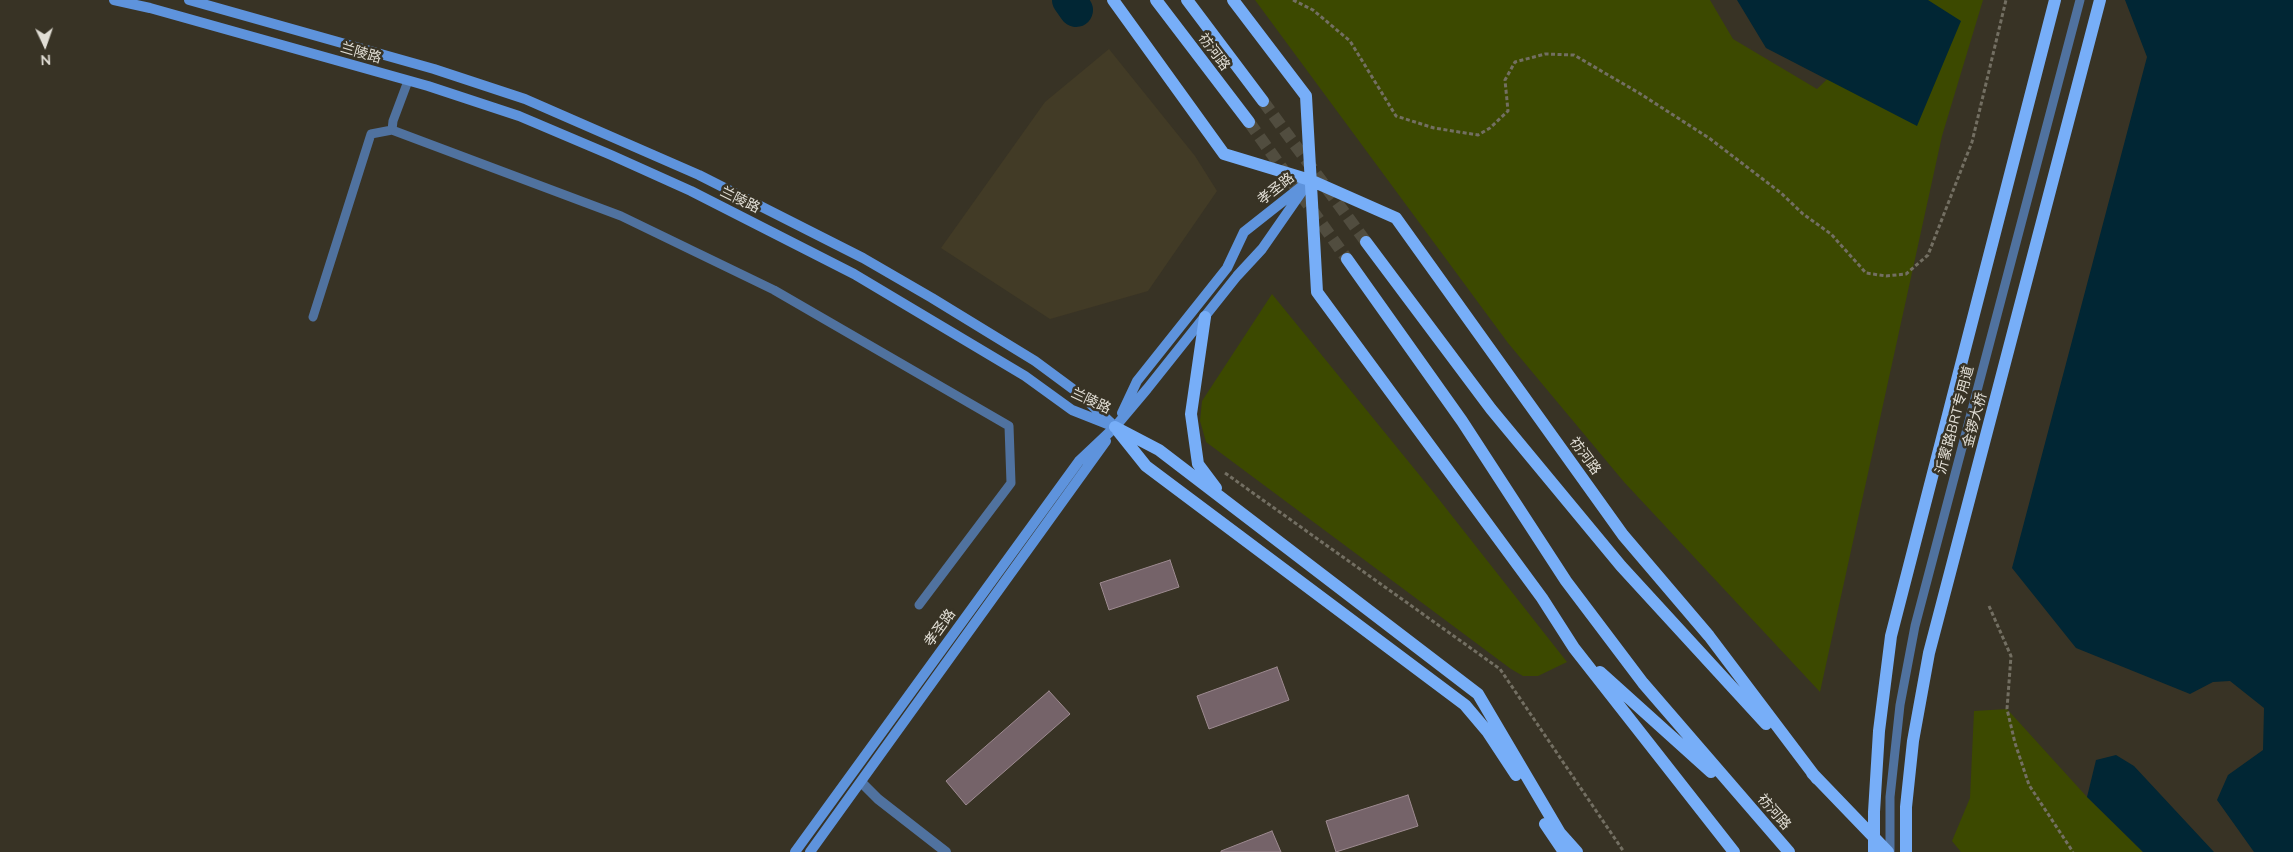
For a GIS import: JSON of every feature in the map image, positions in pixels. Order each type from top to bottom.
[{"type":"main road","name":"兰陵路","points":[[114,0],[150,8],[408,81],[519,116],[700,196],[854,274],[1025,376],[1072,410],[1115,427]]},
{"type":"main road","name":"兰陵路","points":[[189,0],[434,69],[525,99],[699,175],[863,258],[1035,361],[1082,395],[1115,427]]},
{"type":"main road","name":"祊河路","points":[[1113,0],[1224,154],[1310,180],[1396,218],[1623,535],[1708,636],[1817,779]]},
{"type":"main road","name":"祊河路","points":[[1156,0],[1249,122]]},
{"type":"main road","name":"祊河路","points":[[1187,0],[1264,102]]},
{"type":"main road","points":[[1233,0],[1306,96],[1317,292],[1542,598],[1574,648],[1734,852]]},
{"type":"main road","name":"金锣大桥","points":[[1874,852],[1874,812],[1879,732],[1891,636],[2055,0]]},
{"type":"main road","name":"金锣大桥","points":[[1906,852],[1906,807],[1912,750],[1930,653],[2100,0]]},
{"type":"main road","name":"孝圣路","points":[[795,852],[1079,461],[1115,427],[1137,382],[1227,268],[1244,232],[1310,180]]},
{"type":"main road","name":"孝圣路","points":[[810,852],[1082,477],[1115,427],[1262,249],[1310,180]]},
{"type":"main road","name":"祊河路","points":[[1366,242],[1492,409],[1621,566],[1817,779],[1889,852]]},
{"type":"main road","name":"祊河路","points":[[1347,260],[1462,421],[1566,581],[1643,683],[1789,852]]},
{"type":"main road","points":[[1205,317],[1191,414],[1198,464],[1225,500]]},
{"type":"main road","points":[[1115,427],[1159,450],[1478,694],[1560,833],[1577,852]]},
{"type":"main road","points":[[1115,427],[1146,466],[1465,706],[1498,747],[1555,842],[1564,852]]},
{"type":"main road","points":[[1574,648],[1751,809]]},
{"type":"street","points":[[861,782],[892,812],[946,852]]},
{"type":"lane","name":"沂蒙路BRT专用道","points":[[1889,852],[1890,797],[1900,705],[1915,626],[2080,0]]},
{"type":"lane","points":[[392,130],[393,121],[408,81]]},
{"type":"lane","points":[[313,318],[371,134],[392,130],[621,216],[774,290],[1009,426],[1011,483],[919,605]]},
{"type":"path","points":[[1293,0],[1313,10],[1350,41],[1396,116],[1434,128],[1478,135],[1490,128],[1508,111],[1505,80],[1515,62],[1545,54],[1574,55],[1639,93],[1709,138],[1781,192],[1803,214],[1831,234],[1866,273],[1886,276],[1906,274],[1928,255],[1972,142],[2006,0]]},
{"type":"path","points":[[1989,606],[2011,656],[2007,709],[2029,785],[2073,852]]},
{"type":"shaded area","points":[[1109,49],[1195,156],[1217,191],[1148,291],[1050,319],[941,248],[1045,102]]},
{"type":"green space","points":[[1255,0],[1710,0],[1733,39],[1817,89],[1859,48],[1874,0],[1983,0],[1942,136],[1820,692],[1624,482],[1508,343]]},
{"type":"green space","points":[[1272,294],[1430,488],[1567,662],[1538,676],[1523,676],[1511,669],[1206,442],[1200,421],[1202,401]]},
{"type":"green space","points":[[2007,709],[2087,797],[2143,852],[1961,852],[1952,841],[1970,798],[1974,711]]},
{"type":"water","points":[[1737,0],[1928,0],[1961,21],[1917,126],[1766,48]]},
{"type":"water","points":[[2125,0],[2293,0],[2293,852],[2254,852],[2217,800],[2228,775],[2263,750],[2264,708],[2230,681],[2213,682],[2190,694],[2076,648],[2012,568],[2147,57]]},
{"type":"water","points":[[2116,755],[2134,766],[2214,852],[2143,852],[2087,797],[2096,760]]},
{"type":"building","points":[[1170,560],[1179,587],[1109,610],[1100,583]]},
{"type":"building","points":[[1277,667],[1289,700],[1209,729],[1197,696]]},
{"type":"building","points":[[1049,691],[1070,714],[966,805],[946,781]]},
{"type":"building","points":[[1408,795],[1418,826],[1336,852],[1326,821]]},
{"type":"building","points":[[1272,831],[1281,852],[1221,852],[1221,851]]},
{"type":"waterway","points":[[1069,0],[1076,10]]},
{"type":"tunnel","points":[[1263,101],[1366,242]]},
{"type":"tunnel","points":[[1249,122],[1347,259]]}]
